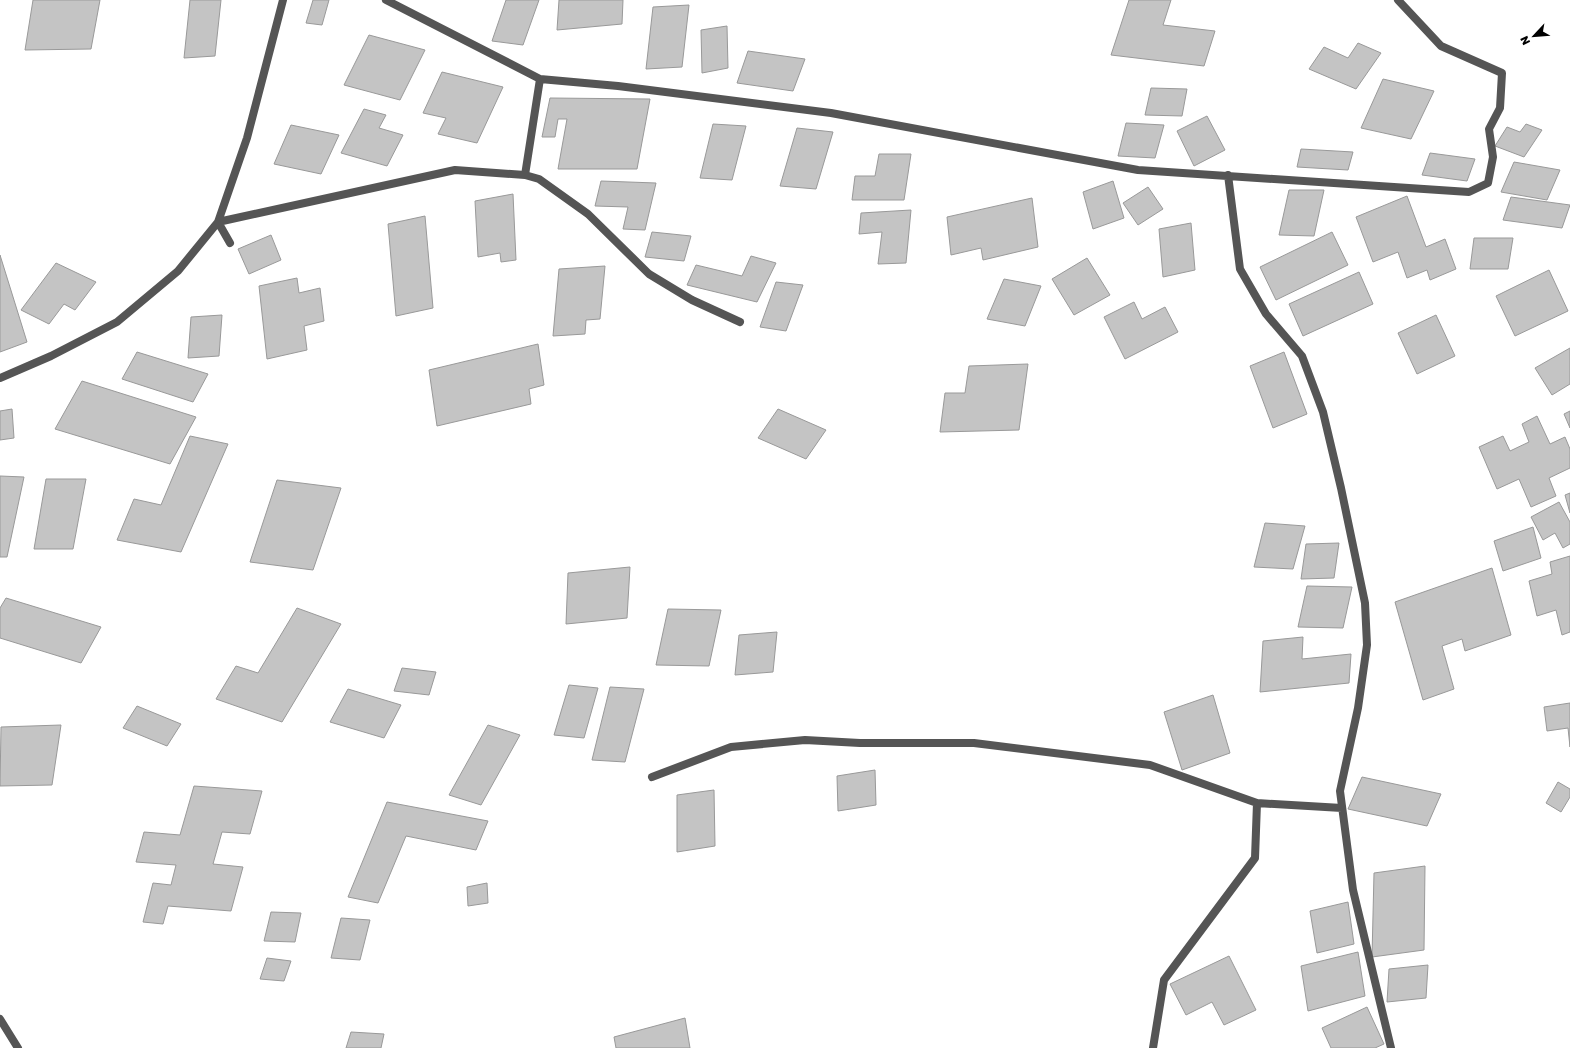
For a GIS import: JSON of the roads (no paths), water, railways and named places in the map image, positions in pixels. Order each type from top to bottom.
[{"type":"street","points":[[0,378],[51,356],[117,322],[178,271],[218,222],[246,138],[283,0]]},
{"type":"street","points":[[386,0],[540,79],[618,86],[831,113],[1138,170],[1469,192],[1488,183],[1493,157],[1489,129],[1500,108],[1502,73],[1441,46],[1398,0]]},
{"type":"street","points":[[525,175],[540,79]]},
{"type":"street","points":[[218,222],[456,170],[525,175],[539,178],[588,214],[649,274],[692,300],[740,322]]},
{"type":"street","points":[[1228,175],[1240,269],[1266,314],[1302,356],[1323,412],[1341,488],[1365,603],[1367,645],[1358,708],[1340,791],[1353,890],[1392,1048]]},
{"type":"street","points":[[218,222],[230,243]]},
{"type":"street","points":[[652,777],[731,747],[805,740],[860,743],[974,743],[1150,765],[1257,803],[1342,808]]},
{"type":"street","points":[[1153,1048],[1164,980],[1255,858],[1257,803]]},
{"type":"street","points":[[0,1019],[18,1048]]}]
